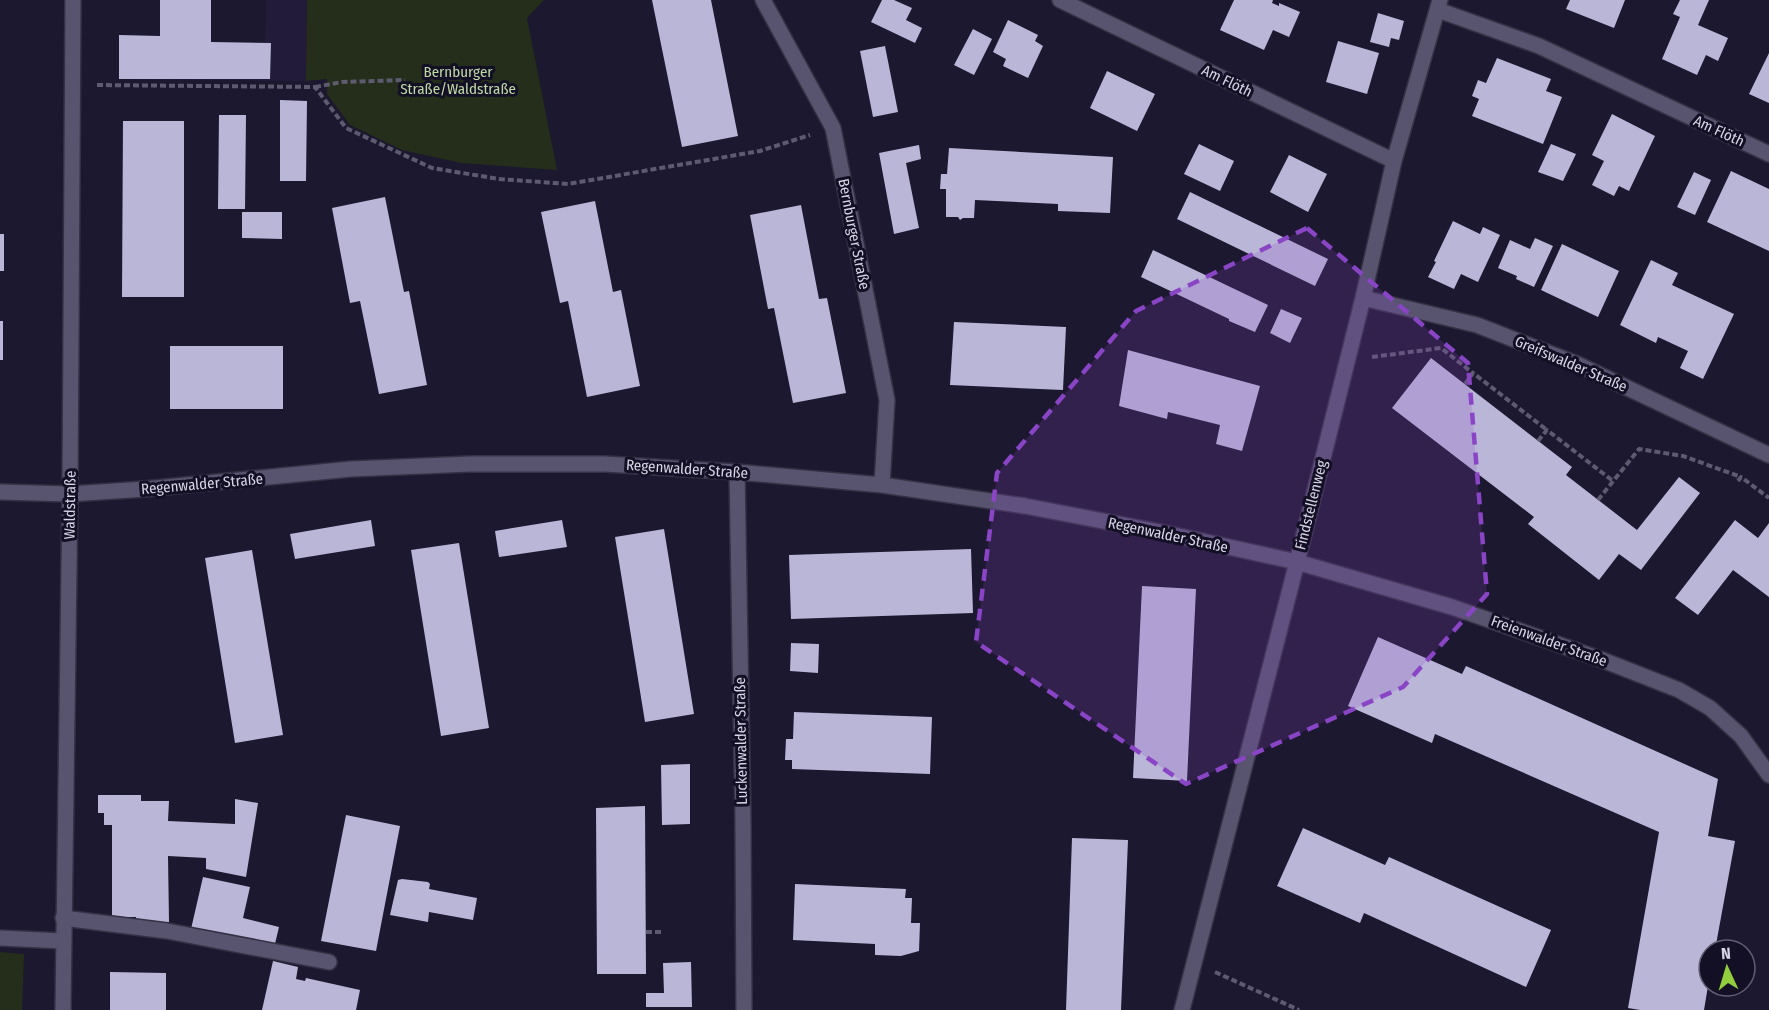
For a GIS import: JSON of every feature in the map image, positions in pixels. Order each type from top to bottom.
[{"type":"street","name":"Waldstraße","points":[[63,1010],[70,494],[73,0]]},
{"type":"street","name":"Bernburger Straße","points":[[763,0],[832,128],[887,400],[882,485]]},
{"type":"street","name":"Am Flöth","points":[[1060,0],[1394,161]]},
{"type":"street","name":"Am Flöth","points":[[1439,5],[1539,46],[1769,154]]},
{"type":"street","name":"Findstellenweg","points":[[1182,1010],[1350,351],[1394,161],[1439,5]]},
{"type":"street","name":"Greifswalder Straße","points":[[1363,298],[1477,325],[1577,364],[1769,455]]},
{"type":"street","name":"Regenwalder Straße","points":[[0,492],[70,494],[351,469],[470,464],[605,464],[737,472],[882,485],[1025,506],[1297,562]]},
{"type":"street","name":"Luckenwalder Straße","points":[[737,472],[744,1010]]},
{"type":"street","name":"Freienwalder Straße","points":[[1297,562],[1452,607],[1600,659],[1679,690],[1710,708],[1741,736],[1769,775]]},
{"type":"street","points":[[63,918],[167,932],[329,962]]},
{"type":"street","points":[[0,938],[63,941]]},
{"type":"path","points":[[72,85],[315,87],[342,82],[405,80]]},
{"type":"path","points":[[315,87],[346,128],[432,168],[499,179],[568,184],[760,151],[832,128]]},
{"type":"path","points":[[1350,351],[1372,357],[1441,348],[1613,481]]},
{"type":"path","points":[[1465,384],[1473,373]]},
{"type":"path","points":[[1538,441],[1547,430]]},
{"type":"path","points":[[1598,500],[1638,449],[1683,456],[1740,479],[1769,498]]},
{"type":"path","points":[[646,932],[661,932]]},
{"type":"path","points":[[1223,975],[1299,1010]]},
{"type":"highlighted area","points":[[1307,228],[1468,363],[1487,594],[1403,687],[1186,784],[976,642],[997,473],[1136,311]]},
{"type":"shaded area","points":[[266,0],[307,0],[306,81],[119,79],[119,35],[160,36],[160,38],[181,44],[265,43]]},
{"type":"green space","name":"Bernburger Straße/Waldstraße","points":[[307,0],[544,0],[527,18],[557,170],[461,163],[402,150],[350,125],[327,94],[327,79],[306,81]]},
{"type":"green space","points":[[0,952],[24,954],[22,1010],[0,1010]]},
{"type":"building","points":[[160,0],[211,0],[211,42],[271,43],[270,79],[119,79],[119,35],[160,36]]},
{"type":"building","points":[[652,0],[711,0],[738,136],[682,147]]},
{"type":"building","points":[[882,0],[894,0],[912,8],[906,20],[922,28],[915,43],[871,22]]},
{"type":"building","points":[[1234,0],[1273,0],[1272,3],[1279,6],[1279,3],[1300,12],[1289,37],[1273,30],[1264,50],[1220,30]]},
{"type":"building","points":[[1570,0],[1625,0],[1614,28],[1566,9]]},
{"type":"building","points":[[1680,0],[1709,0],[1698,25],[1728,38],[1718,61],[1706,55],[1697,75],[1662,59],[1680,17],[1673,14]]},
{"type":"building","points":[[1378,13],[1404,21],[1399,40],[1391,38],[1389,47],[1370,42]]},
{"type":"building","points":[[1008,20],[1038,35],[1035,41],[1043,46],[1028,78],[1003,66],[1006,59],[993,52]]},
{"type":"building","points":[[973,29],[992,39],[974,75],[954,65]]},
{"type":"building","points":[[1338,41],[1379,53],[1367,94],[1326,82]]},
{"type":"building","points":[[885,46],[898,112],[873,117],[860,51]]},
{"type":"building","points":[[1769,53],[1769,103],[1749,94]]},
{"type":"building","points":[[1497,58],[1551,79],[1546,91],[1562,97],[1543,144],[1472,116],[1479,99],[1472,96],[1478,80],[1486,83]]},
{"type":"building","points":[[1107,71],[1155,94],[1137,131],[1090,108]]},
{"type":"building","points":[[280,100],[307,101],[306,181],[280,181]]},
{"type":"building","points":[[1612,114],[1655,136],[1629,191],[1619,186],[1614,196],[1592,185],[1604,161],[1592,155]]},
{"type":"building","points":[[219,115],[246,115],[245,209],[218,209]]},
{"type":"building","points":[[123,121],[184,121],[184,297],[122,297]]},
{"type":"building","points":[[1199,144],[1234,161],[1220,191],[1184,174]]},
{"type":"building","points":[[1551,144],[1576,154],[1563,181],[1538,172]]},
{"type":"building","points":[[919,145],[921,159],[906,163],[919,228],[894,234],[879,153]]},
{"type":"building","points":[[949,148],[1113,157],[1110,213],[1058,211],[1058,204],[975,200],[974,218],[960,220],[958,217],[946,217],[946,189],[940,189],[941,174],[947,174]]},
{"type":"building","points":[[1289,155],[1327,174],[1308,212],[1270,192]]},
{"type":"building","points":[[1731,171],[1769,189],[1769,251],[1707,222]]},
{"type":"building","points":[[1694,172],[1711,180],[1695,215],[1677,207]]},
{"type":"building","points":[[1190,192],[1328,259],[1315,286],[1177,219]]},
{"type":"building","points":[[385,197],[404,292],[409,291],[427,385],[379,394],[360,301],[350,303],[332,208]]},
{"type":"building","points":[[595,201],[613,292],[621,290],[640,386],[587,397],[568,301],[560,303],[541,212]]},
{"type":"building","points":[[801,205],[819,299],[827,298],[846,393],[793,403],[774,308],[768,309],[750,215]]},
{"type":"building","points":[[242,212],[282,212],[282,239],[242,238]]},
{"type":"building","points":[[1453,221],[1480,234],[1483,227],[1500,235],[1478,282],[1461,274],[1454,289],[1428,277]]},
{"type":"building","points":[[0,234],[4,234],[4,271],[0,271]]},
{"type":"building","points":[[1535,238],[1553,246],[1534,287],[1498,268],[1510,240],[1530,249]]},
{"type":"building","points":[[1562,244],[1619,271],[1598,317],[1541,290]]},
{"type":"building","points":[[1153,250],[1268,305],[1255,332],[1141,277]]},
{"type":"building","points":[[1651,260],[1678,273],[1672,285],[1734,314],[1703,379],[1680,368],[1688,351],[1658,337],[1656,343],[1620,325]]},
{"type":"building","points":[[1281,309],[1302,318],[1290,343],[1270,333]]},
{"type":"building","points":[[0,321],[3,321],[3,360],[0,360]]},
{"type":"building","points":[[954,322],[1066,327],[1063,390],[950,385]]},
{"type":"building","points":[[170,346],[283,346],[283,409],[170,409]]},
{"type":"building","points":[[1128,350],[1260,386],[1242,451],[1216,444],[1220,425],[1168,412],[1167,419],[1119,406]]},
{"type":"building","points":[[1431,358],[1572,467],[1566,475],[1637,530],[1679,477],[1700,493],[1641,570],[1619,554],[1599,580],[1528,524],[1534,517],[1392,408]]},
{"type":"building","points":[[371,520],[375,546],[295,559],[290,534]]},
{"type":"building","points":[[562,520],[567,547],[499,557],[495,531]]},
{"type":"building","points":[[1735,520],[1758,538],[1769,523],[1769,597],[1733,570],[1698,615],[1675,598]]},
{"type":"building","points":[[664,529],[694,714],[645,722],[615,537]]},
{"type":"building","points":[[459,543],[489,728],[441,736],[411,550]]},
{"type":"building","points":[[971,549],[973,613],[791,619],[789,555]]},
{"type":"building","points":[[252,550],[283,735],[235,743],[205,558]]},
{"type":"building","points":[[1142,586],[1196,589],[1187,781],[1133,778]]},
{"type":"building","points":[[1378,637],[1462,674],[1466,666],[1718,779],[1708,836],[1735,841],[1717,938],[1697,938],[1697,998],[1706,998],[1704,1010],[1628,1008],[1659,832],[1435,734],[1432,743],[1348,706]]},
{"type":"building","points":[[791,643],[819,644],[818,673],[790,671]]},
{"type":"building","points":[[794,712],[932,717],[930,774],[792,769],[792,760],[785,760],[786,739],[793,739]]},
{"type":"building","points":[[690,764],[690,824],[662,825],[661,765]]},
{"type":"building","points":[[98,795],[141,795],[141,801],[169,801],[168,821],[235,824],[235,799],[258,803],[246,877],[206,869],[206,858],[168,856],[169,922],[136,922],[136,917],[112,917],[112,825],[104,825],[104,813],[98,813]]},
{"type":"building","points":[[645,806],[646,974],[597,974],[596,808]]},
{"type":"building","points":[[346,815],[400,826],[376,951],[321,941]]},
{"type":"building","points":[[1303,828],[1385,865],[1389,857],[1551,930],[1526,987],[1364,913],[1360,923],[1277,886]]},
{"type":"building","points":[[1072,838],[1128,840],[1121,1010],[1066,1010]]},
{"type":"building","points":[[203,877],[250,887],[243,918],[279,927],[274,948],[191,929]]},
{"type":"building","points":[[398,880],[428,882],[429,889],[477,898],[473,920],[429,912],[428,922],[390,915]]},
{"type":"building","points":[[795,884],[906,889],[905,898],[912,898],[911,923],[920,923],[919,951],[901,956],[875,955],[875,944],[793,940]]},
{"type":"building","points":[[273,961],[298,967],[296,979],[305,981],[306,978],[360,990],[356,1010],[262,1010]]},
{"type":"building","points":[[691,962],[692,1007],[646,1007],[646,993],[664,993],[663,963]]},
{"type":"building","points":[[110,972],[166,973],[166,1010],[110,1010]]}]
